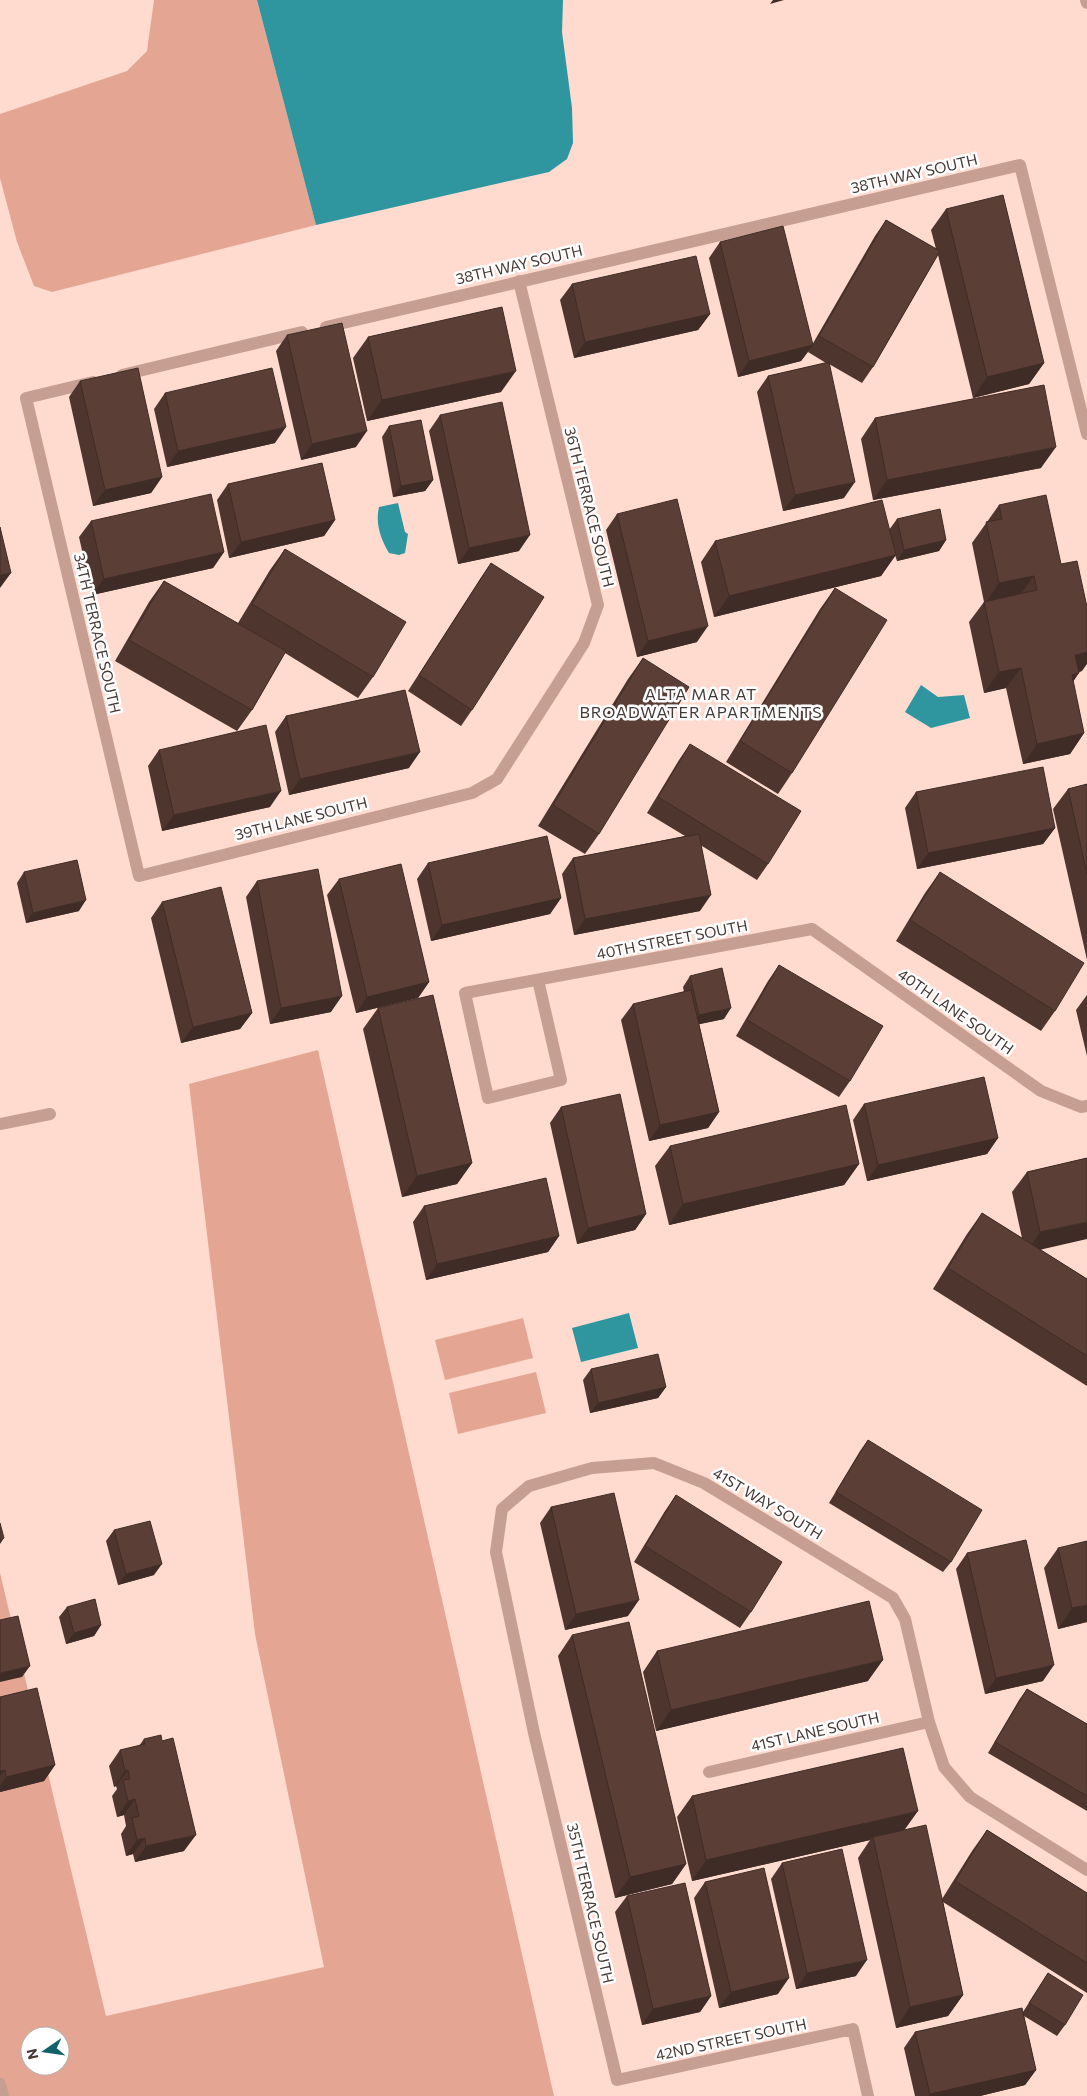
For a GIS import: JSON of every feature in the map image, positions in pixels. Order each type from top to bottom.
[{"type":"street","name":"38TH WAY SOUTH","points":[[26,398],[1020,165],[1087,434]]},
{"type":"street","name":"36TH TERRACE SOUTH","points":[[472,793],[497,779],[584,643],[598,605],[519,281]]},
{"type":"street","name":"34TH TERRACE SOUTH","points":[[26,398],[138,876]]},
{"type":"street","name":"39TH LANE SOUTH","points":[[138,876],[472,793]]},
{"type":"street","name":"40TH STREET SOUTH","points":[[538,980],[561,1080],[488,1098],[465,993],[812,929]]},
{"type":"street","name":"40TH LANE SOUTH","points":[[812,929],[1041,1092],[1081,1108],[1087,1106]]},
{"type":"street","points":[[0,1124],[50,1114]]},
{"type":"street","name":"41ST WAY SOUTH","points":[[534,1733],[496,1552],[502,1509],[529,1486],[592,1468],[654,1463],[704,1483],[893,1598],[905,1619],[929,1722],[944,1767],[970,1797],[1087,1870]]},
{"type":"street","name":"41ST LANE SOUTH","points":[[708,1772],[929,1722]]},
{"type":"street","name":"35TH TERRACE SOUTH","points":[[534,1733],[617,2080]]},
{"type":"street","name":"42ND STREET SOUTH","points":[[617,2080],[853,2029],[868,2096]]},
{"type":"street","points":[[0,2084],[3,2096]]},
{"type":"shaded area","points":[[154,0],[257,0],[316,225],[52,292],[34,286],[17,242],[0,178],[0,114],[127,71],[147,51]]},
{"type":"shaded area","points":[[318,1050],[554,2096],[0,2096],[0,1573],[106,2016],[324,1967],[255,1634],[189,1084]]},
{"type":"shaded area","points":[[523,1318],[533,1358],[445,1380],[435,1340]]},
{"type":"shaded area","points":[[536,1372],[546,1413],[458,1434],[449,1393]]},
{"type":"water","points":[[257,0],[563,0],[562,32],[572,108],[573,143],[567,159],[549,172],[316,225]]},
{"type":"water","points":[[398,503],[405,532],[408,534],[405,553],[399,555],[389,553],[381,537],[378,525],[379,507]]},
{"type":"water","points":[[921,685],[938,697],[964,695],[970,718],[931,728],[905,712]]},
{"type":"water","points":[[629,1313],[638,1348],[581,1362],[572,1328]]},
{"type":"building","points":[[1003,195],[1044,363],[987,377],[946,209]]},
{"type":"building","points":[[886,220],[940,251],[873,367],[819,336]]},
{"type":"building","points":[[783,226],[813,345],[749,361],[720,242]]},
{"type":"building","points":[[696,256],[710,314],[585,342],[572,284]]},
{"type":"building","points":[[502,307],[516,371],[382,400],[368,337]]},
{"type":"building","points":[[342,323],[367,431],[312,444],[287,335]]},
{"type":"building","points":[[829,362],[855,482],[795,495],[768,376]]},
{"type":"building","points":[[138,368],[162,477],[105,490],[80,381]]},
{"type":"building","points":[[272,368],[286,427],[178,451],[165,393]]},
{"type":"building","points":[[1044,385],[1056,447],[887,480],[875,418]]},
{"type":"building","points":[[502,402],[530,535],[469,548],[440,415]]},
{"type":"building","points":[[421,420],[433,480],[401,486],[389,426]]},
{"type":"building","points":[[322,463],[335,520],[241,542],[228,484]]},
{"type":"building","points":[[211,494],[224,552],[104,579],[91,521]]},
{"type":"building","points":[[1046,495],[1061,564],[1077,561],[1087,607],[1087,652],[1075,655],[1079,673],[1072,675],[1084,733],[1037,744],[1021,668],[999,672],[984,602],[1037,590],[1034,576],[999,583],[986,522],[1002,519],[999,505]]},
{"type":"building","points":[[677,499],[708,626],[648,641],[617,514]]},
{"type":"building","points":[[882,500],[896,555],[729,596],[715,541]]},
{"type":"building","points":[[940,509],[946,540],[904,550],[897,519]]},
{"type":"building","points":[[0,527],[11,573],[0,575]]},
{"type":"building","points":[[285,549],[406,622],[373,677],[252,604]]},
{"type":"building","points":[[491,563],[544,597],[472,710],[419,675]]},
{"type":"building","points":[[164,581],[286,651],[252,710],[129,640]]},
{"type":"building","points":[[835,588],[887,620],[792,773],[740,741]]},
{"type":"building","points":[[643,658],[689,687],[599,834],[553,805]]},
{"type":"building","points":[[405,690],[420,752],[300,779],[286,716]]},
{"type":"building","points":[[266,725],[281,791],[174,815],[159,750]]},
{"type":"building","points":[[690,744],[801,811],[768,864],[658,797]]},
{"type":"building","points":[[1043,767],[1055,828],[928,853],[916,792]]},
{"type":"building","points":[[1087,784],[1087,874],[1068,789]]},
{"type":"building","points":[[699,834],[711,895],[585,919],[573,858]]},
{"type":"building","points":[[547,836],[561,898],[442,925],[428,863]]},
{"type":"building","points":[[77,860],[86,900],[33,913],[24,872]]},
{"type":"building","points":[[401,864],[429,982],[367,997],[339,879]]},
{"type":"building","points":[[318,869],[342,996],[281,1008],[257,881]]},
{"type":"building","points":[[940,872],[1084,963],[1055,1011],[910,920]]},
{"type":"building","points":[[221,887],[252,1013],[193,1027],[162,902]]},
{"type":"building","points":[[779,965],[883,1026],[850,1081],[747,1020]]},
{"type":"building","points":[[722,968],[731,1008],[699,1015],[690,976]]},
{"type":"building","points":[[691,990],[719,1112],[660,1125],[633,1004]]},
{"type":"building","points":[[433,995],[472,1163],[417,1176],[378,1008]]},
{"type":"building","points":[[984,1077],[998,1138],[878,1165],[864,1104]]},
{"type":"building","points":[[620,1094],[646,1214],[588,1228],[561,1107]]},
{"type":"building","points":[[846,1105],[859,1164],[683,1204],[670,1146]]},
{"type":"building","points":[[1087,1158],[1087,1222],[1040,1232],[1027,1172]]},
{"type":"building","points":[[546,1178],[559,1236],[437,1264],[424,1206]]},
{"type":"building","points":[[982,1213],[1087,1279],[1087,1356],[948,1268]]},
{"type":"building","points":[[658,1354],[666,1387],[598,1403],[591,1369]]},
{"type":"building","points":[[868,1440],[982,1510],[951,1562],[836,1492]]},
{"type":"building","points":[[614,1493],[639,1600],[576,1614],[551,1507]]},
{"type":"building","points":[[676,1495],[782,1562],[751,1612],[645,1546]]},
{"type":"building","points":[[150,1521],[162,1564],[126,1574],[114,1530]]},
{"type":"building","points":[[0,1523],[4,1538],[0,1540]]},
{"type":"building","points":[[1026,1540],[1054,1665],[996,1678],[967,1553]]},
{"type":"building","points":[[1087,1541],[1087,1605],[1072,1608],[1058,1548]]},
{"type":"building","points":[[95,1599],[101,1625],[74,1633],[67,1607]]},
{"type":"building","points":[[869,1601],[883,1660],[671,1710],[657,1651]]},
{"type":"building","points":[[18,1616],[30,1666],[0,1673],[0,1620]]},
{"type":"building","points":[[629,1622],[686,1864],[630,1877],[572,1635]]},
{"type":"building","points":[[37,1688],[55,1765],[6,1777],[5,1770],[0,1771],[0,1697]]},
{"type":"building","points":[[1027,1689],[1087,1724],[1087,1796],[995,1742]]},
{"type":"building","points":[[161,1735],[162,1741],[173,1738],[196,1835],[146,1846],[145,1838],[137,1840],[132,1818],[139,1816],[135,1799],[128,1801],[123,1780],[130,1779],[128,1770],[125,1771],[120,1750],[145,1744],[144,1739]]},
{"type":"building","points":[[903,1748],[918,1811],[706,1860],[692,1796]]},
{"type":"building","points":[[926,1825],[963,1995],[910,2007],[873,1837]]},
{"type":"building","points":[[987,1830],[1087,1893],[1087,1963],[955,1881]]},
{"type":"building","points":[[842,1849],[867,1960],[807,1973],[782,1863]]},
{"type":"building","points":[[764,1868],[789,1978],[731,1992],[705,1882]]},
{"type":"building","points":[[685,1883],[711,1996],[653,2009],[627,1896]]},
{"type":"building","points":[[1048,1973],[1083,1995],[1065,2025],[1029,2003]]},
{"type":"building","points":[[1022,2008],[1036,2070],[930,2094],[915,2032]]},
{"type":"district","name":"ALTA MAR AT BROADWATER APARTMENTS","points":[[701,702]]}]
